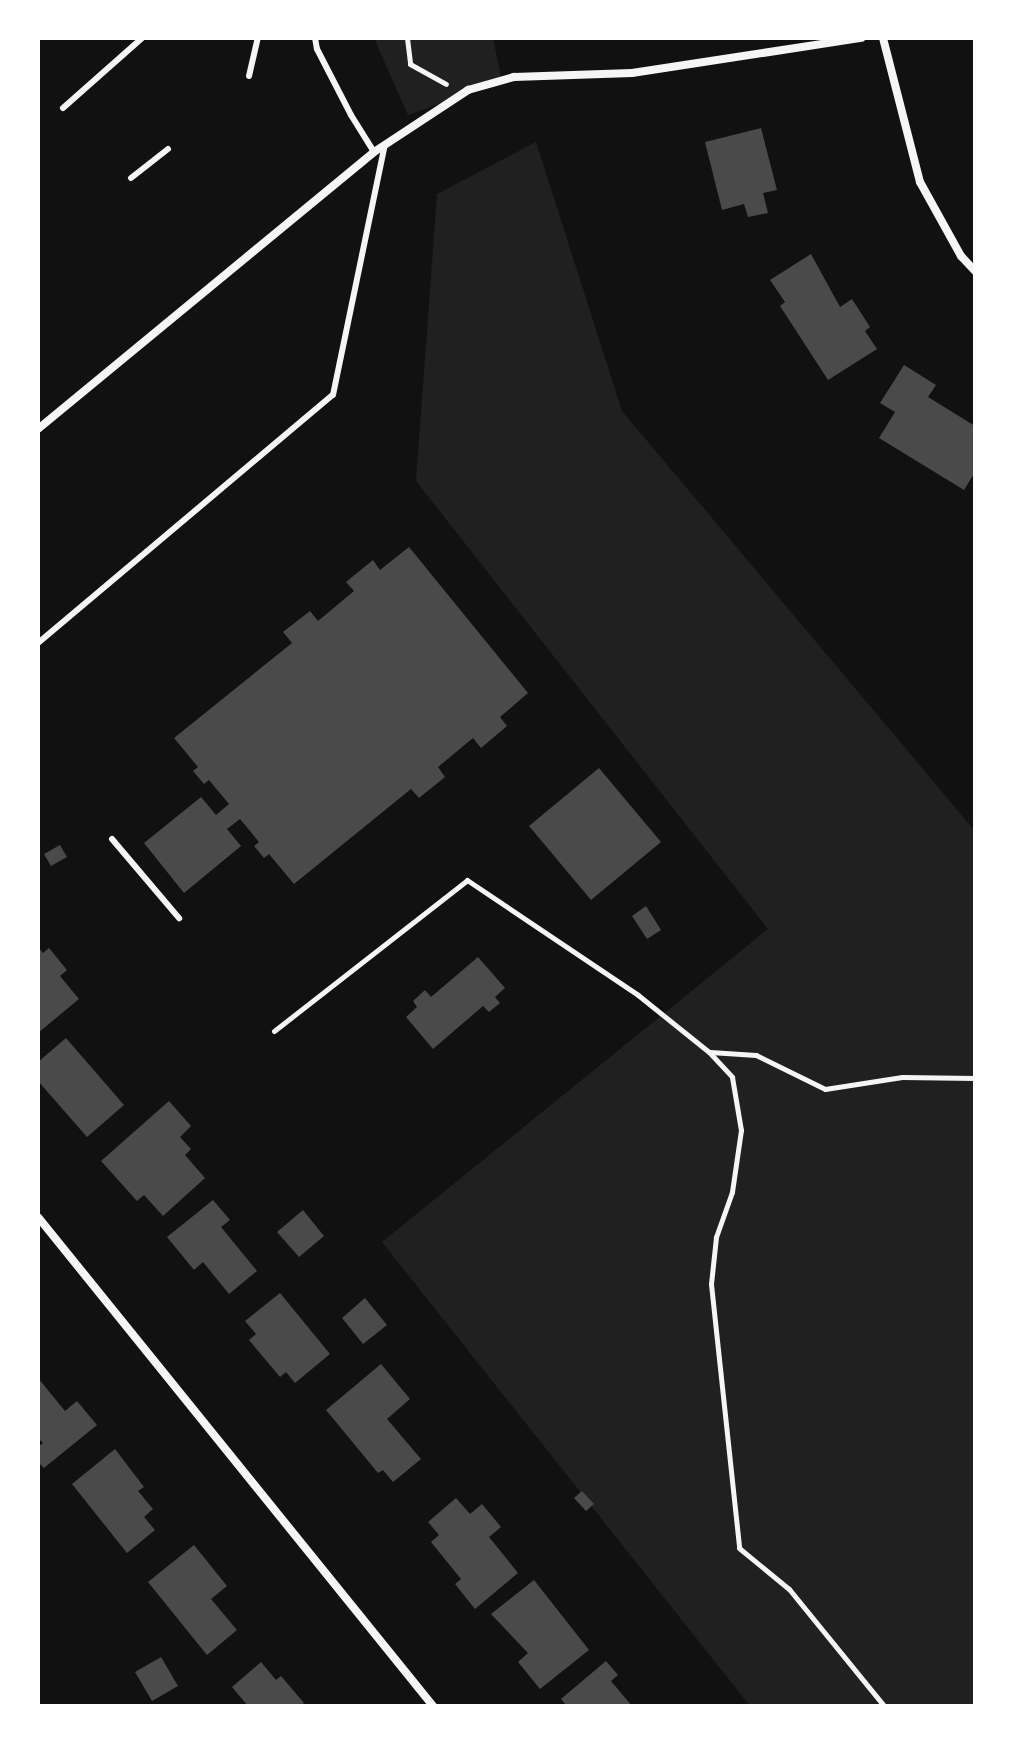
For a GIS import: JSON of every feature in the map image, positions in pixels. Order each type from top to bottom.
[{"type":"street","points":[[38,429],[374,152],[464,93],[514,77],[632,73],[861,38]]},
{"type":"street","points":[[883,38],[920,182],[961,256],[975,271]]},
{"type":"street","points":[[38,1217],[433,1706]]},
{"type":"lane","points":[[63,108],[142,38]]},
{"type":"lane","points":[[249,76],[258,38]]},
{"type":"lane","points":[[315,38],[337,89],[374,152]]},
{"type":"lane","points":[[38,643],[333,395],[385,145]]},
{"type":"lane","points":[[131,178],[168,149]]},
{"type":"lane","points":[[112,839],[179,918]]},
{"type":"path","points":[[407,38],[410,64],[464,93]]},
{"type":"path","points":[[274,1031],[467,880],[638,995],[709,1052],[732,1077],[741,1130],[732,1192],[716,1237],[711,1284],[739,1548],[789,1589],[884,1706]]},
{"type":"path","points":[[709,1052],[756,1055],[825,1089],[902,1077],[975,1078]]},
{"type":"shaded area","points":[[374,38],[493,38],[502,82],[408,115]]},
{"type":"shaded area","points":[[536,142],[622,411],[975,831],[975,1706],[750,1706],[382,1242],[768,929],[416,481],[437,194]]},
{"type":"building","points":[[761,128],[777,190],[763,193],[768,213],[748,217],[744,204],[722,210],[705,142]]},
{"type":"building","points":[[811,254],[840,307],[852,299],[870,327],[865,331],[877,349],[828,380],[780,306],[785,302],[770,280]]},
{"type":"building","points":[[904,365],[936,385],[928,397],[975,426],[975,472],[964,490],[879,438],[895,412],[880,403]]},
{"type":"building","points":[[409,547],[528,693],[500,717],[507,726],[481,748],[473,738],[438,767],[445,777],[419,798],[411,789],[294,884],[269,854],[264,858],[254,846],[259,842],[240,819],[227,829],[241,846],[184,893],[144,843],[201,797],[216,815],[229,804],[209,780],[204,784],[193,771],[198,767],[174,738],[292,643],[283,632],[310,611],[318,621],[354,591],[346,582],[352,577],[373,560],[380,570]]},
{"type":"building","points":[[599,768],[661,842],[591,900],[529,826]]},
{"type":"building","points":[[60,845],[67,857],[51,866],[44,854]]},
{"type":"building","points":[[646,906],[661,930],[647,939],[632,916]]},
{"type":"building","points":[[38,947],[43,953],[49,948],[67,970],[60,976],[79,999],[38,1033]]},
{"type":"building","points":[[478,957],[505,988],[495,997],[500,1003],[489,1012],[483,1006],[433,1049],[406,1017],[417,1007],[413,1001],[425,990],[431,997]]},
{"type":"building","points":[[66,1038],[124,1105],[87,1137],[38,1081],[38,1062]]},
{"type":"building","points":[[169,1101],[191,1126],[180,1137],[191,1149],[185,1155],[205,1178],[163,1216],[144,1195],[137,1201],[101,1161]]},
{"type":"building","points":[[213,1200],[230,1220],[221,1227],[257,1271],[229,1294],[203,1262],[194,1270],[167,1237]]},
{"type":"building","points":[[303,1210],[324,1236],[299,1257],[277,1232]]},
{"type":"building","points":[[280,1293],[330,1354],[295,1383],[286,1372],[280,1377],[249,1340],[256,1334],[245,1321]]},
{"type":"building","points":[[365,1298],[387,1325],[363,1344],[342,1318]]},
{"type":"building","points":[[381,1364],[410,1399],[387,1419],[421,1459],[393,1482],[383,1470],[378,1473],[326,1410]]},
{"type":"building","points":[[38,1378],[65,1411],[77,1401],[97,1425],[44,1468],[38,1462],[38,1447],[43,1443],[38,1438]]},
{"type":"building","points":[[115,1449],[144,1487],[138,1491],[153,1509],[144,1517],[155,1530],[127,1553],[72,1484]]},
{"type":"building","points":[[582,1491],[594,1504],[586,1511],[574,1498]]},
{"type":"building","points":[[456,1498],[470,1514],[482,1504],[501,1527],[489,1537],[518,1573],[475,1609],[455,1584],[461,1579],[431,1542],[439,1535],[428,1522]]},
{"type":"building","points":[[194,1545],[227,1586],[211,1599],[237,1630],[207,1655],[148,1582]]},
{"type":"building","points":[[534,1580],[589,1650],[540,1689],[518,1662],[528,1653],[491,1614]]},
{"type":"building","points":[[161,1657],[178,1686],[152,1701],[135,1672]]},
{"type":"building","points":[[606,1661],[618,1675],[611,1681],[632,1706],[567,1706],[561,1699]]},
{"type":"building","points":[[261,1662],[276,1680],[281,1676],[304,1703],[300,1706],[248,1706],[232,1687]]}]
